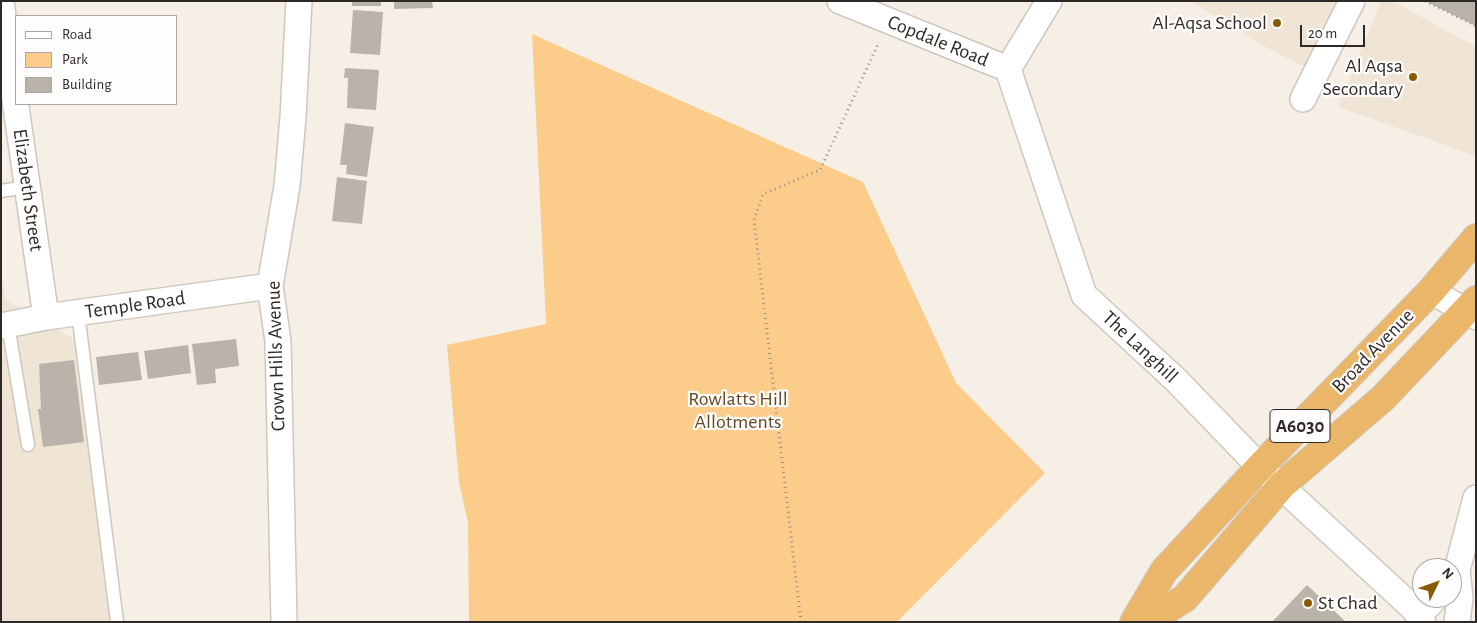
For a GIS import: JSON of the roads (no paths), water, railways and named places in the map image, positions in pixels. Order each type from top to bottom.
[{"type":"highway","name":"Broad Avenue","points":[[1134,622],[1164,572],[1260,467],[1431,290],[1476,238]]},
{"type":"highway","name":"Broad Avenue","points":[[1147,622],[1185,598],[1282,485],[1383,398],[1472,310]]},
{"type":"street","name":"Crown Hills Avenue","points":[[284,622],[278,341],[270,286],[287,186],[299,1]]},
{"type":"street","name":"Copdale Road","points":[[840,1],[1008,69]]},
{"type":"street","points":[[1008,69],[1049,1]]},
{"type":"street","points":[[1303,99],[1352,1]]},
{"type":"street","name":"Elizabeth Street","points":[[1,2],[15,102]]},
{"type":"street","name":"The Langhill","points":[[1008,69],[1084,295],[1176,380],[1260,467],[1424,609]]},
{"type":"street","name":"Elizabeth Street","points":[[15,105],[46,317]]},
{"type":"street","name":"Temple Road","points":[[5,326],[46,317],[270,286]]},
{"type":"street","points":[[1431,290],[1472,310]]},
{"type":"street","points":[[1458,558],[1476,498]]},
{"type":"street","points":[[1457,622],[1459,608]]},
{"type":"lane","points":[[1,191],[27,187]]},
{"type":"lane","points":[[78,313],[117,622]]},
{"type":"lane","points":[[5,326],[28,445]]},
{"type":"place","name":"Al-Aqsa School","points":[[1277,23]]},
{"type":"place","name":"Al Aqsa Secondary","points":[[1413,77]]},
{"type":"place","name":"St Chad","points":[[1308,603]]},
{"type":"park label","name":"Rowlatts Hill Allotments","points":[[738,410]]}]
